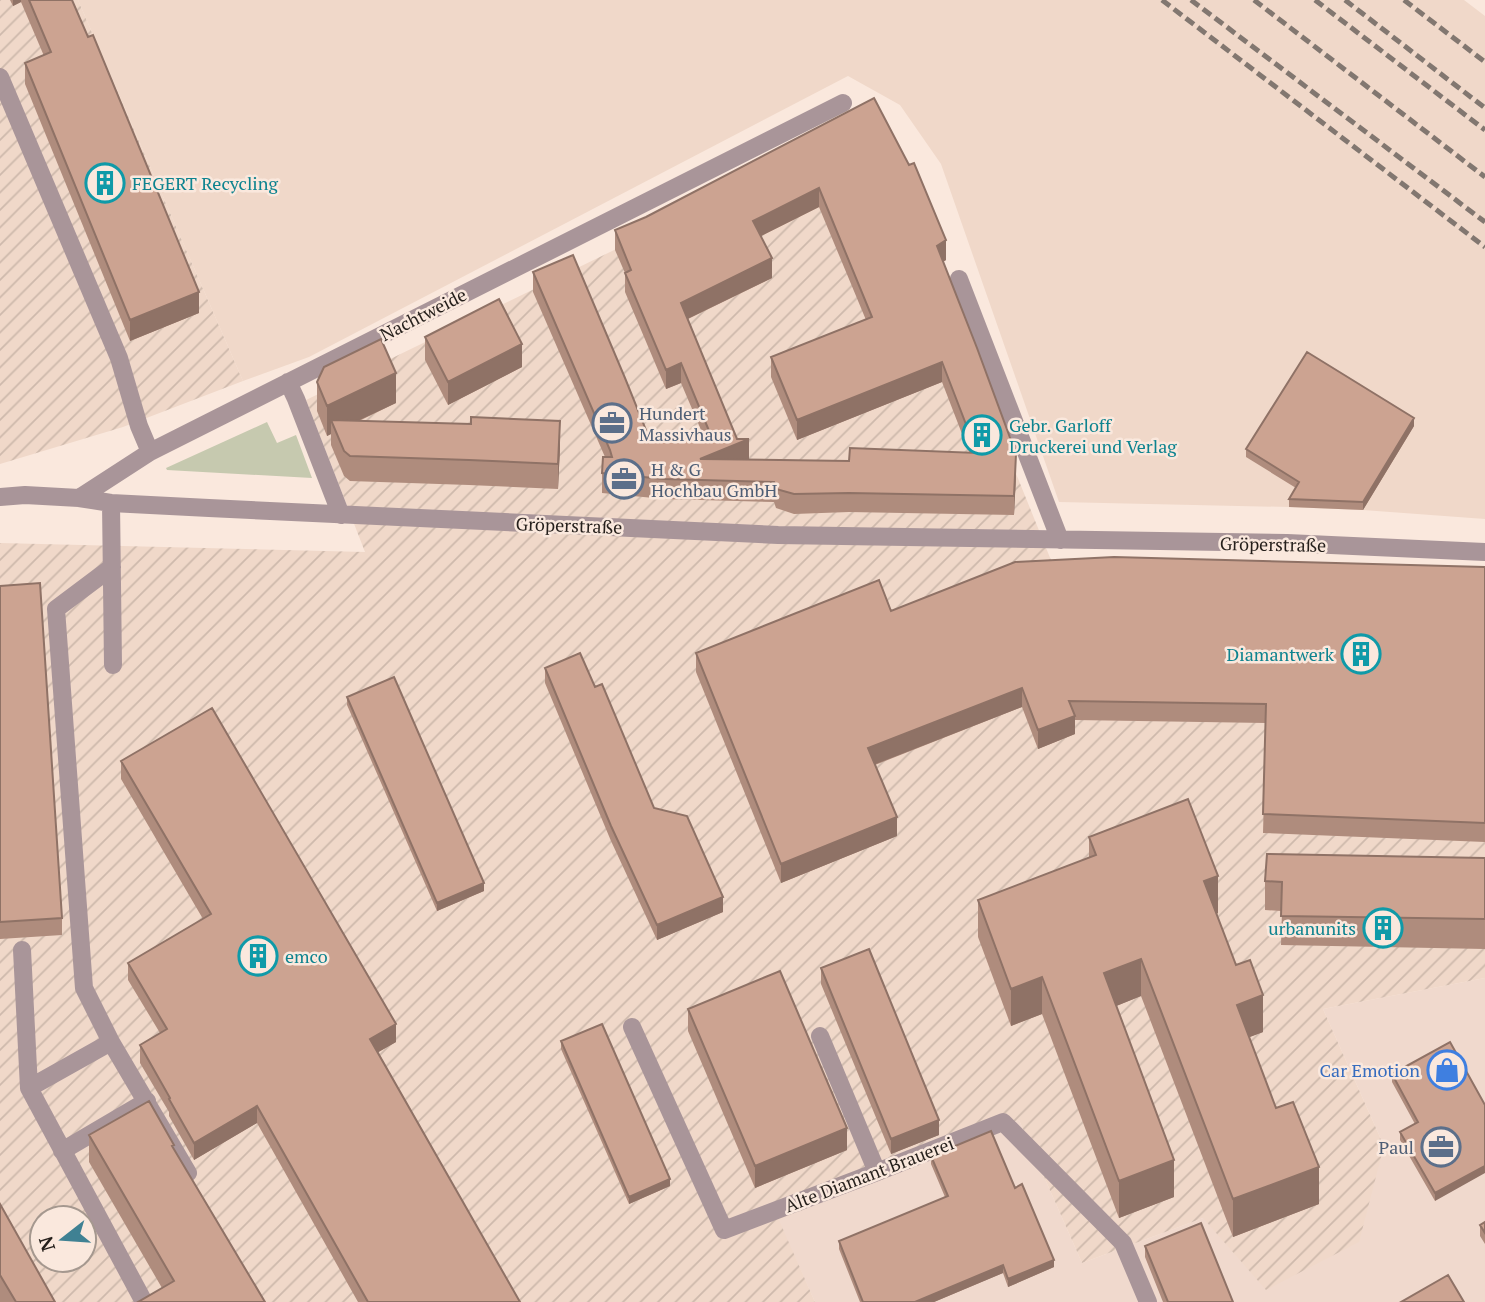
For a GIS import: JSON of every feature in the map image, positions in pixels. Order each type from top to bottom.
[{"type":"street","points":[[0,77],[120,358],[139,426],[150,452]]},
{"type":"street","name":"Nachtweide","points":[[79,498],[150,452],[843,103]]},
{"type":"street","points":[[959,279],[1060,540]]},
{"type":"street","points":[[288,382],[341,515]]},
{"type":"street","points":[[0,497],[25,495],[79,498]]},
{"type":"street","name":"Gröperstraße","points":[[79,498],[111,503],[778,535],[1287,543],[1485,552]]},
{"type":"street","points":[[111,503],[113,665]]},
{"type":"street","points":[[112,567],[56,609],[84,988],[111,1042],[194,1184]]},
{"type":"street","points":[[22,950],[29,1088],[144,1302]]},
{"type":"street","name":"Alte Diamant Brauerei","points":[[632,1027],[724,1230],[1003,1122],[1123,1243],[1148,1302]]},
{"type":"street","points":[[820,1036],[877,1172]]},
{"type":"street","points":[[29,1088],[111,1042]]},
{"type":"street","points":[[62,1151],[147,1101]]},
{"type":"shaded area","points":[[0,0],[78,0],[243,381],[123,427],[0,464]]},
{"type":"shaded area","points":[[78,0],[1464,0],[1485,16],[1485,519],[1289,507],[1059,502],[941,164],[900,105],[848,76],[309,357],[243,381]]},
{"type":"shaded area","points":[[873,124],[1059,580],[1485,586],[1485,978],[1323,1009],[1384,1146],[1359,1242],[1266,1290],[1203,1218],[1082,1263],[1019,1120],[779,1220],[815,1302],[0,1302],[0,543],[365,552],[306,400]]},
{"type":"shaded area","points":[[1485,978],[1485,1302],[815,1302],[778,1220],[1019,1120],[1082,1263],[1384,1146],[1323,1009]]},
{"type":"green space","points":[[267,422],[277,443],[296,435],[312,478],[166,468]]},
{"type":"building","name":"FEGERT Recycling","points":[[29,0],[72,0],[88,37],[93,35],[199,292],[130,320],[25,63],[51,52]]},
{"type":"building","points":[[874,98],[909,165],[914,163],[946,240],[937,246],[1016,454],[1014,496],[794,494],[776,489],[774,482],[664,479],[602,473],[603,457],[612,457],[610,450],[533,272],[573,255],[648,435],[712,438],[681,363],[666,370],[625,273],[631,270],[615,230],[646,217]],"holes":[[[819,188],[872,317],[771,357],[797,420],[942,362],[977,453],[850,448],[849,461],[700,459],[749,439],[737,439],[681,303],[772,258],[753,221]]]},
{"type":"building","points":[[499,299],[522,344],[448,382],[425,337]]},
{"type":"building","points":[[381,339],[396,373],[327,406],[317,382],[324,367]]},
{"type":"building","points":[[1307,352],[1414,418],[1363,502],[1289,499],[1299,482],[1246,449]]},
{"type":"building","points":[[471,417],[560,421],[558,464],[350,456],[344,451],[331,420],[471,424]]},
{"type":"building","points":[[1114,557],[1485,567],[1485,823],[1263,814],[1266,704],[1069,701],[1075,716],[1038,730],[1022,688],[868,748],[897,817],[781,864],[696,653],[879,580],[891,611],[1015,562]]},
{"type":"building","points":[[40,583],[62,918],[0,922],[0,586]]},
{"type":"building","points":[[580,653],[595,687],[602,684],[654,808],[687,816],[723,897],[657,925],[611,826],[545,668]]},
{"type":"building","points":[[394,677],[484,883],[437,903],[347,697]]},
{"type":"building","points":[[212,708],[396,1024],[370,1039],[520,1302],[368,1302],[257,1106],[194,1143],[140,1045],[167,1029],[128,963],[211,914],[121,761]]},
{"type":"building","points":[[1188,799],[1218,876],[1204,881],[1236,965],[1250,960],[1263,995],[1237,1005],[1276,1108],[1293,1102],[1319,1167],[1233,1199],[1141,959],[1104,973],[1174,1160],[1119,1181],[1042,977],[1011,989],[978,900],[1096,855],[1089,837]]},
{"type":"building","points":[[1267,854],[1485,858],[1485,919],[1281,916],[1282,882],[1265,881]]},
{"type":"building","points":[[869,949],[939,1120],[891,1139],[821,968]]},
{"type":"building","points":[[780,971],[847,1128],[755,1166],[688,1009]]},
{"type":"building","points":[[602,1024],[670,1179],[629,1197],[561,1041]]},
{"type":"building","points":[[1450,1042],[1485,1105],[1485,1166],[1435,1193],[1400,1132],[1418,1122],[1392,1074]]},
{"type":"building","points":[[149,1101],[174,1145],[172,1146],[265,1302],[138,1302],[174,1281],[89,1135]]},
{"type":"building","points":[[991,1131],[1015,1188],[1022,1184],[1054,1260],[1008,1279],[1003,1265],[915,1302],[863,1302],[839,1241],[948,1196],[931,1156]]},
{"type":"building","points":[[0,1204],[28,1254],[28,1274],[39,1274],[55,1302],[16,1302],[0,1275]]},
{"type":"building","points":[[1201,1223],[1233,1302],[1168,1302],[1145,1246]]},
{"type":"building","points":[[1448,1275],[1464,1302],[1401,1302]]},
{"type":"railway","points":[[1162,0],[1485,247]]},
{"type":"railway","points":[[1191,0],[1485,222]]},
{"type":"railway","points":[[1254,0],[1485,177]]},
{"type":"railway","points":[[1315,0],[1485,130]]},
{"type":"railway","points":[[1345,0],[1485,108]]},
{"type":"railway","points":[[1404,0],[1485,62]]},
{"type":"place","name":"FEGERT Recycling","points":[[105,183]]},
{"type":"place","name":"Hundert Massivhaus","points":[[612,423]]},
{"type":"place","name":"Gebr. Garloff Druckerei und Verlag","points":[[982,435]]},
{"type":"place","name":"H & G Hochbau GmbH","points":[[624,479]]},
{"type":"place","name":"Diamantwerk","points":[[1361,654]]},
{"type":"place","name":"urbanunits","points":[[1383,928]]},
{"type":"place","name":"emco","points":[[258,956]]},
{"type":"place","name":"Car Emotion","points":[[1447,1070]]},
{"type":"place","name":"Paul","points":[[1441,1147]]}]
